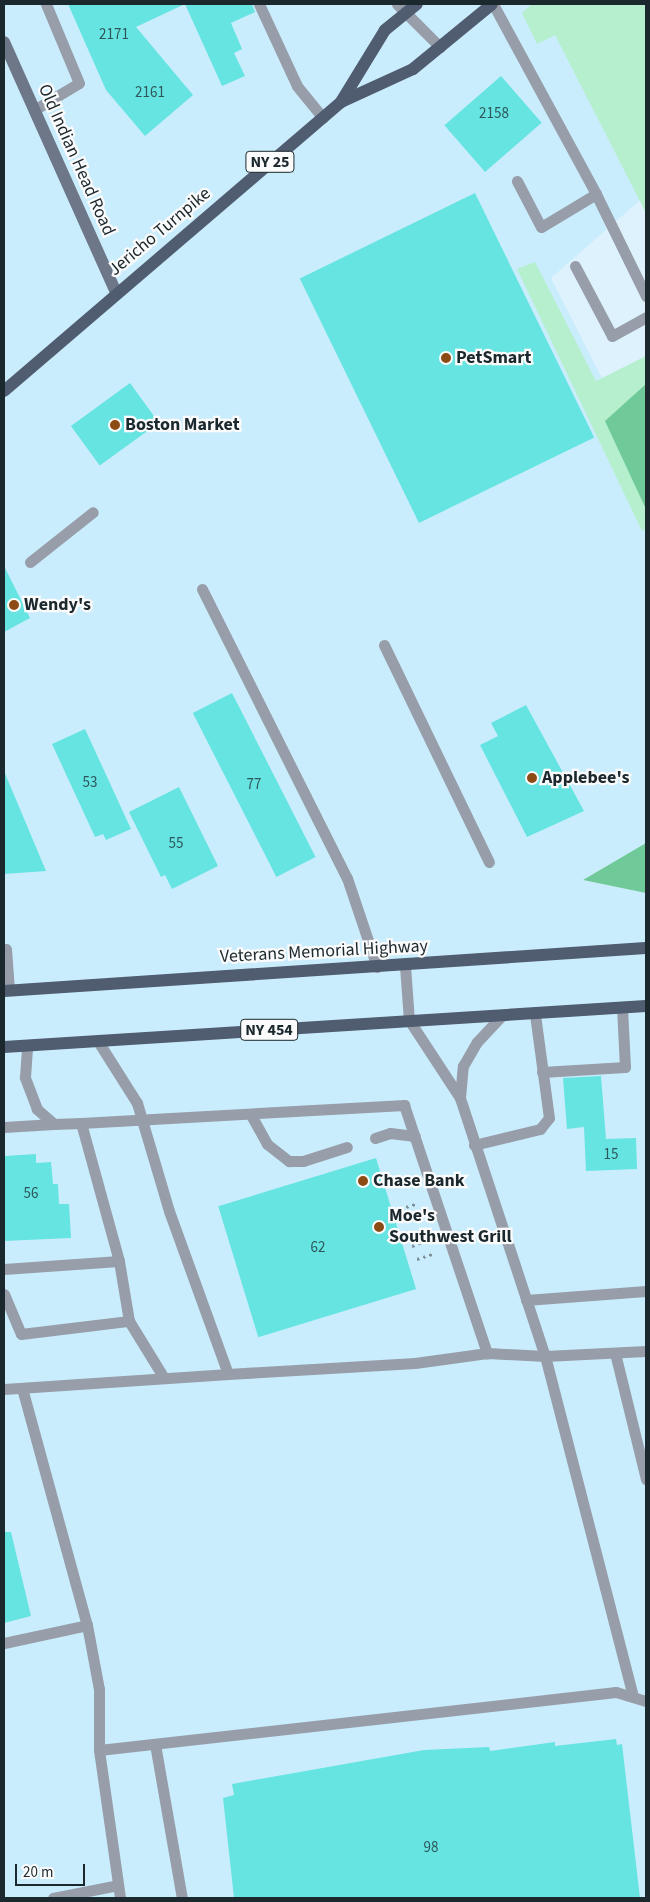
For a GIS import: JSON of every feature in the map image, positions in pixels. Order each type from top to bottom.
[{"type":"main road","name":"Jericho Turnpike","points":[[4,391],[116,292],[341,102],[385,30],[418,4]]},
{"type":"main road","name":"Jericho Turnpike","points":[[341,102],[413,69],[493,4]]},
{"type":"main road","name":"Veterans Memorial Highway","points":[[6,990],[246,973],[405,966],[646,948]]},
{"type":"main road","name":"NY 454","points":[[4,1048],[99,1043],[409,1020],[646,1006]]},
{"type":"street","name":"Old Indian Head Road","points":[[4,42],[116,292]]},
{"type":"lane","points":[[34,110],[79,83],[46,4]]},
{"type":"lane","points":[[259,4],[297,86],[323,118]]},
{"type":"lane","points":[[397,4],[440,47]]},
{"type":"lane","points":[[493,4],[596,194],[646,296]]},
{"type":"lane","points":[[517,181],[541,227],[596,194]]},
{"type":"lane","points":[[575,266],[612,336],[646,318]]},
{"type":"lane","points":[[30,562],[93,512]]},
{"type":"lane","points":[[202,589],[347,878],[377,967]]},
{"type":"lane","points":[[384,645],[489,862]]},
{"type":"lane","points":[[6,949],[6,990]]},
{"type":"lane","points":[[405,966],[409,1020],[460,1098],[545,1356],[634,1697]]},
{"type":"lane","points":[[542,1072],[625,1067],[622,1007]]},
{"type":"lane","points":[[474,1145],[540,1129],[549,1118],[535,1014]]},
{"type":"lane","points":[[460,1098],[463,1066],[477,1042],[501,1016]]},
{"type":"lane","points":[[99,1043],[136,1103],[169,1210],[228,1374]]},
{"type":"lane","points":[[28,1046],[26,1077],[37,1109],[54,1124]]},
{"type":"lane","points":[[4,1126],[251,1115],[404,1105],[487,1353]]},
{"type":"lane","points":[[251,1115],[267,1144],[289,1161],[303,1161],[348,1147]]},
{"type":"lane","points":[[81,1123],[119,1262],[129,1320],[164,1378]]},
{"type":"lane","points":[[375,1138],[390,1133],[414,1136]]},
{"type":"lane","points":[[4,1269],[119,1262]]},
{"type":"lane","points":[[526,1300],[646,1291]]},
{"type":"lane","points":[[4,1294],[22,1334],[129,1320]]},
{"type":"lane","points":[[4,1389],[415,1363],[487,1353],[545,1356],[646,1351]]},
{"type":"lane","points":[[616,1352],[646,1479]]},
{"type":"lane","points":[[22,1388],[87,1626],[99,1689],[99,1750],[120,1898]]},
{"type":"lane","points":[[4,1643],[87,1626]]},
{"type":"lane","points":[[99,1750],[616,1692],[646,1701]]},
{"type":"lane","points":[[155,1744],[182,1898]]},
{"type":"lane","points":[[53,1898],[118,1885]]},
{"type":"shaded area","points":[[4,4],[579,4],[646,134],[646,195],[551,278],[646,465],[646,843],[583,880],[646,893],[646,1898],[4,1898]]},
{"type":"green space","points":[[532,4],[646,4],[646,213],[555,35],[537,44],[522,13]]},
{"type":"green space","points":[[535,262],[596,381],[646,356],[646,529],[642,531],[517,269]]},
{"type":"green space","points":[[646,384],[646,509],[605,421]]},
{"type":"green space","points":[[646,843],[646,893],[583,880]]},
{"type":"building","points":[[68,4],[185,4],[136,27],[193,95],[145,136],[106,90]]},
{"type":"building","points":[[185,4],[252,4],[255,12],[231,23],[242,49],[234,53],[245,76],[222,86]]},
{"type":"building","points":[[501,76],[542,123],[485,172],[444,125]]},
{"type":"building","name":"PetSmart","points":[[475,193],[594,437],[419,523],[300,278]]},
{"type":"building","name":"Boston Market","points":[[130,383],[159,423],[100,466],[71,426]]},
{"type":"building","name":"Wendy's","points":[[4,566],[30,618],[4,632]]},
{"type":"building","points":[[232,693],[316,857],[276,877],[193,713]]},
{"type":"building","name":"Applebee's","points":[[526,705],[584,811],[527,837],[480,745],[498,736],[491,723]]},
{"type":"building","points":[[85,729],[131,829],[106,840],[103,834],[95,837],[52,744]]},
{"type":"building","points":[[4,771],[46,871],[4,874]]},
{"type":"building","points":[[179,787],[218,866],[172,889],[165,875],[161,877],[129,812]]},
{"type":"building","points":[[601,1076],[606,1139],[636,1138],[637,1169],[586,1171],[584,1127],[567,1129],[563,1078]]},
{"type":"building","points":[[36,1154],[36,1163],[51,1162],[53,1184],[58,1184],[59,1204],[69,1204],[71,1238],[4,1241],[5,1156]]},
{"type":"building","points":[[376,1158],[416,1289],[258,1337],[218,1206]]},
{"type":"building","points":[[4,1532],[11,1532],[31,1616],[4,1623]]},
{"type":"building","points":[[616,1739],[617,1745],[622,1744],[640,1898],[234,1898],[223,1798],[234,1795],[232,1784],[424,1750],[489,1747],[490,1751],[555,1742],[555,1746]]},
{"type":"place","name":"PetSmart","points":[[446,358]]},
{"type":"place","name":"Boston Market","points":[[115,425]]},
{"type":"place","name":"Wendy's","points":[[14,605]]},
{"type":"place","name":"Applebee's","points":[[532,778]]},
{"type":"place","name":"Chase Bank","points":[[363,1181]]},
{"type":"place","name":"Moe's Southwest Grill","points":[[379,1227]]}]
